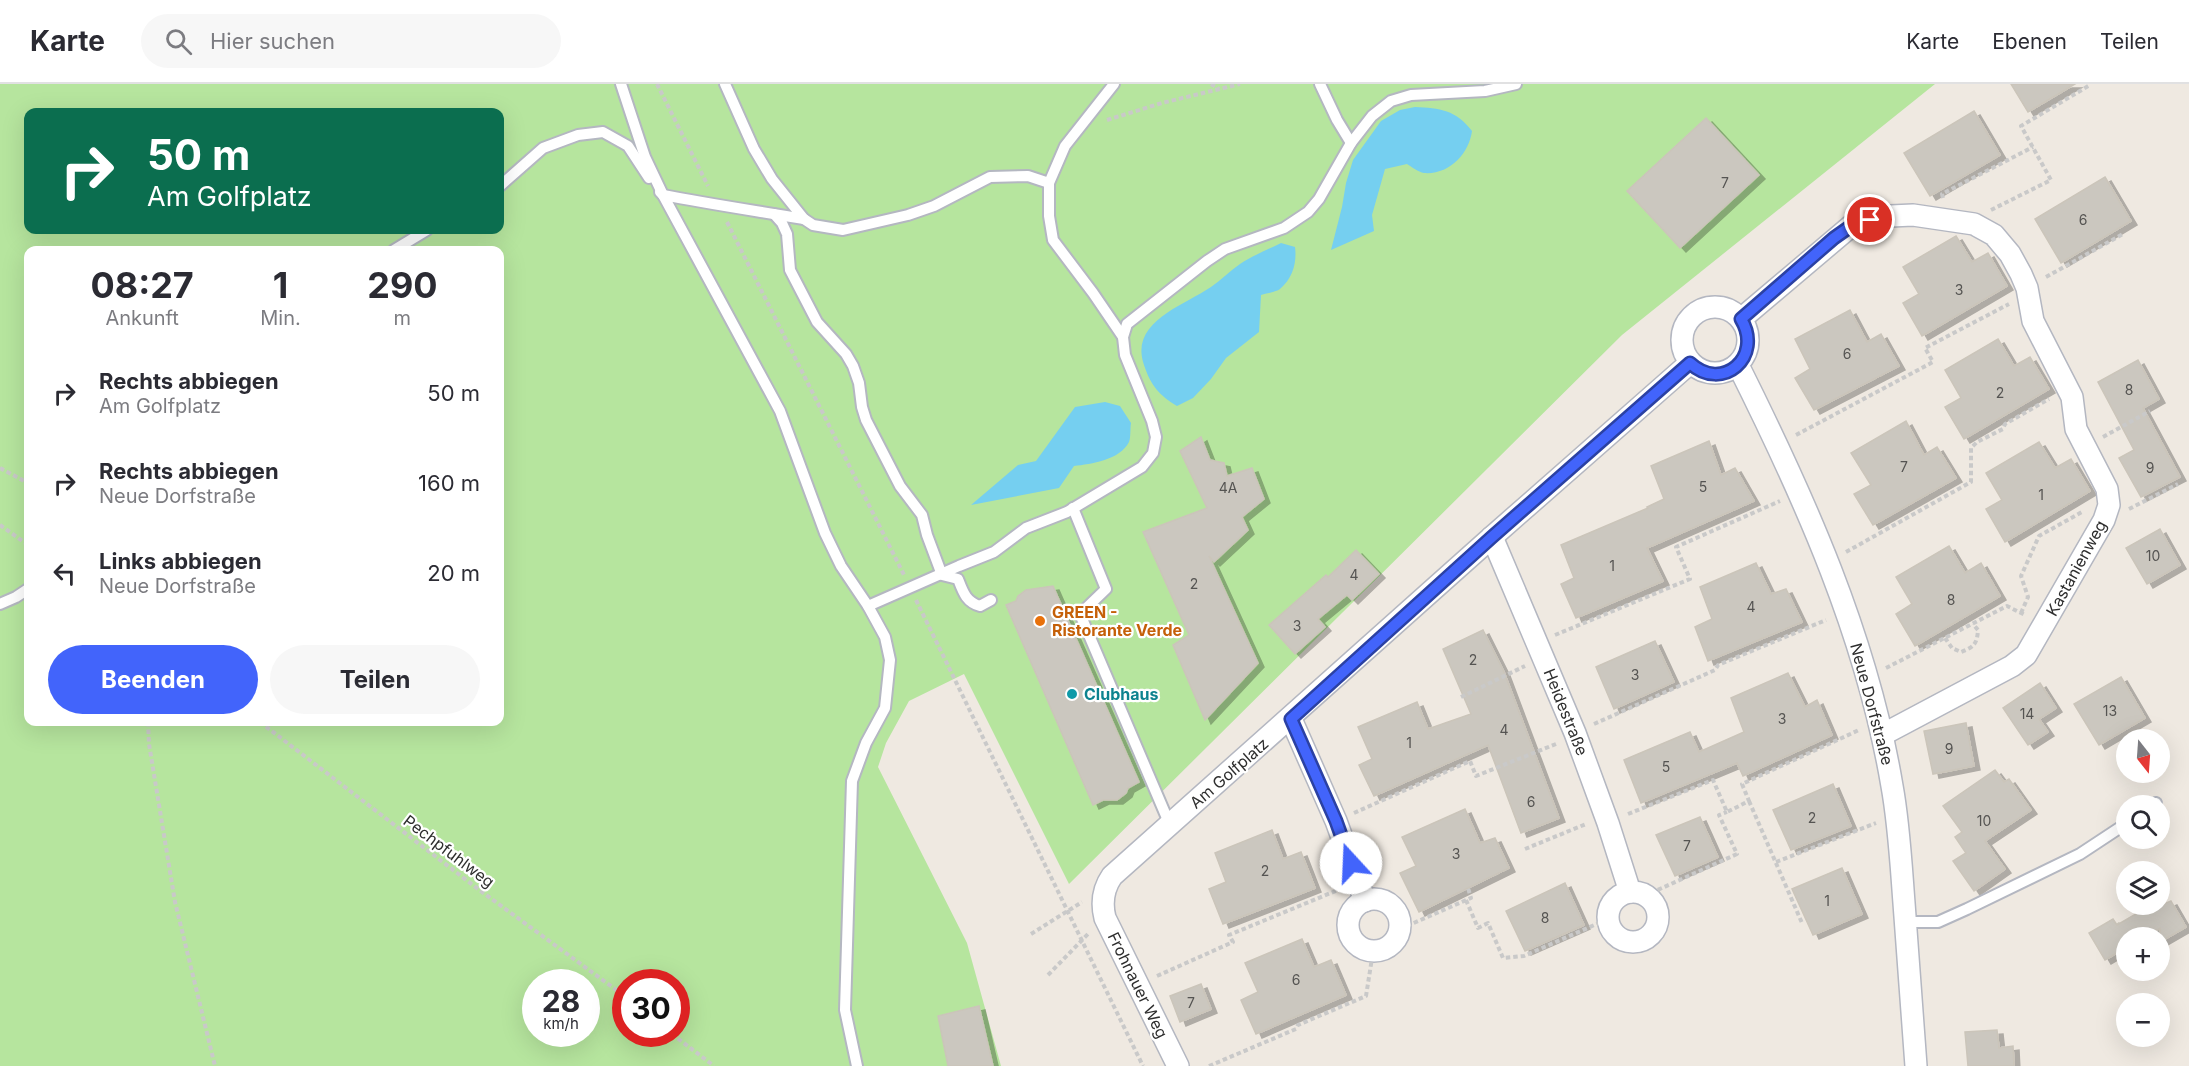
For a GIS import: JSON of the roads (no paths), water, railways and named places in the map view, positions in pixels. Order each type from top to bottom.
[{"type":"street","name":"Kastanienweg","points":[[1741,319],[1851,226],[1891,216],[1913,215],[1974,224],[1994,235],[2010,254],[2027,291],[2033,321],[2072,397],[2076,429],[2109,497],[2104,520],[2026,655],[2012,666],[1880,728]]},
{"type":"street","points":[[1716,307],[1732,311],[1741,319],[1747,328],[1749,340],[1747,352],[1738,365],[1726,372],[1715,374],[1705,372],[1690,363],[1684,352],[1682,341],[1684,329],[1693,315],[1716,307]]},
{"type":"street","name":"Am Golfplatz","points":[[1103,906],[1107,884],[1112,876],[1690,363]]},
{"type":"street","name":"Neue Dorfstraße","points":[[1738,365],[1779,445],[1828,562],[1867,678],[1880,728],[1897,815],[1916,1066]]},
{"type":"street","name":"Heidestraße","points":[[1492,537],[1576,734],[1607,820],[1639,894],[1654,902],[1658,912],[1658,922],[1650,936],[1640,941],[1624,940],[1613,932],[1608,919],[1610,907],[1620,895],[1639,894]]},
{"type":"street","points":[[1291,719],[1336,821],[1362,892],[1358,904],[1349,916],[1348,934],[1361,949],[1373,952],[1390,946],[1395,941],[1400,929],[1399,916],[1390,904],[1362,892]]},
{"type":"street","name":"Frohnauer Weg","points":[[1103,906],[1138,985],[1178,1066]]},
{"type":"lane","points":[[621,84],[645,157],[663,195],[780,411],[825,533],[841,566],[868,606],[885,637],[890,660],[885,708],[866,743],[852,781],[845,1010],[857,1066]]},
{"type":"lane","points":[[725,84],[766,169],[804,219],[813,225],[843,230],[908,215],[934,206],[990,177],[1028,176],[1049,183]]},
{"type":"lane","points":[[1114,84],[1065,146],[1049,183],[1049,216],[1053,240],[1094,293],[1123,337]]},
{"type":"lane","points":[[1320,84],[1351,143]]},
{"type":"lane","points":[[868,606],[994,552],[1026,528],[1073,508],[1142,467],[1153,453],[1156,437],[1152,421],[1125,355],[1123,337],[1127,324],[1225,249],[1284,228],[1308,212],[1319,199],[1351,143],[1372,116],[1392,101],[1411,95],[1485,91],[1516,84]]},
{"type":"lane","points":[[504,182],[543,148],[578,135],[603,132],[628,146],[645,174],[663,195],[804,219]]},
{"type":"lane","points":[[774,214],[782,223],[787,234],[790,270],[817,322],[854,366],[866,420],[900,486],[922,515],[942,575]]},
{"type":"lane","points":[[401,246],[420,234]]},
{"type":"lane","points":[[1073,508],[1106,589],[1080,614],[1171,825]]},
{"type":"lane","points":[[942,575],[958,579],[963,594],[970,603],[980,606],[991,600]]},
{"type":"lane","points":[[0,604],[24,592]]},
{"type":"lane","points":[[1905,922],[1938,922],[2080,854],[2116,830]]},
{"type":"water","points":[[1415,107],[1440,109],[1454,114],[1472,131],[1467,148],[1456,161],[1442,171],[1424,173],[1407,164],[1385,169],[1372,215],[1374,231],[1331,250],[1353,160],[1381,121],[1400,110]]},
{"type":"water","points":[[1281,243],[1295,247],[1295,264],[1288,280],[1280,289],[1261,295],[1259,332],[1226,358],[1193,398],[1177,406],[1160,394],[1150,379],[1141,350],[1144,337],[1151,326],[1161,317],[1211,287],[1240,264]]},
{"type":"water","points":[[1105,402],[1120,406],[1131,423],[1129,442],[1119,453],[1104,460],[1074,466],[1059,488],[971,505],[1018,465],[1036,461],[1075,407]]},
{"type":"place","name":"GREEN - Ristorante Verde","points":[[1040,621]]},
{"type":"place","name":"Clubhaus","points":[[1072,694]]}]
